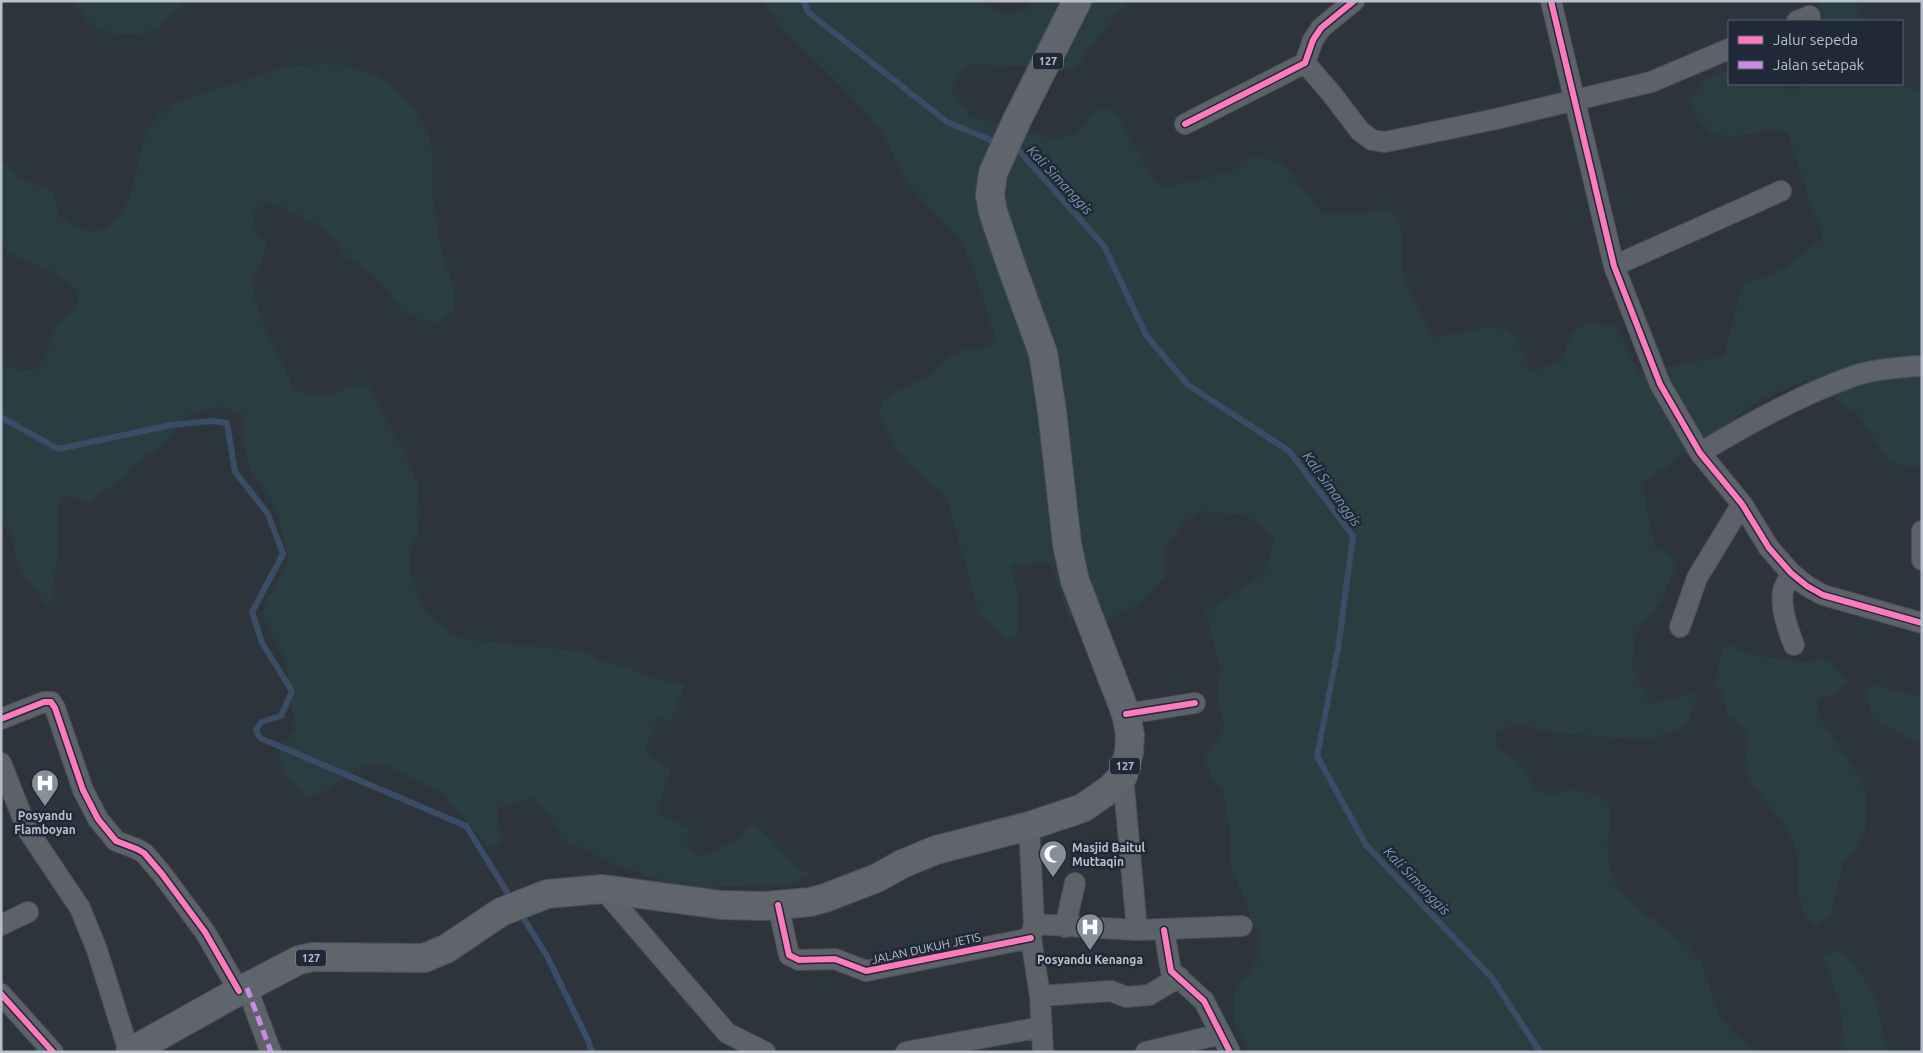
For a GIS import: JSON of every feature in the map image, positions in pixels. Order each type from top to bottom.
[{"type":"main road","name":"127","points":[[129,1052],[299,960],[313,957],[424,958],[446,949],[501,912],[547,894],[603,889],[721,905],[778,905],[810,902],[841,893],[936,850],[1029,826],[1083,808],[1110,789],[1123,776],[1129,752],[1130,735],[1126,714],[1075,581],[1067,544],[1052,411],[1043,353],[990,196],[993,173],[1017,120],[1077,1]]},
{"type":"street","points":[[1186,124],[1305,64],[1313,40],[1321,28],[1354,1]]},
{"type":"street","points":[[1551,1],[1614,266],[1660,384],[1700,453],[1742,504],[1769,548],[1791,573],[1807,586],[1823,595],[1922,623]]},
{"type":"street","points":[[1305,64],[1331,93],[1360,131],[1372,140],[1385,142],[1651,82],[1728,49]]},
{"type":"street","points":[[1614,266],[1781,192]]},
{"type":"street","points":[[1700,453],[1747,424],[1855,376],[1881,370],[1922,366]]},
{"type":"street","points":[[1680,627],[1697,578],[1742,504]]},
{"type":"street","points":[[1922,531],[1920,534],[1922,560]]},
{"type":"street","points":[[1791,573],[1783,591],[1783,605],[1794,645]]},
{"type":"street","points":[[1,719],[44,702],[51,702],[70,749],[83,790],[98,819],[116,841],[144,853],[162,874],[205,932],[243,990],[271,1052]]},
{"type":"street","points":[[1126,714],[1195,703]]},
{"type":"street","points":[[1,763],[27,829],[80,908],[97,950],[129,1052]]},
{"type":"street","points":[[1123,776],[1137,930]]},
{"type":"street","points":[[1029,826],[1033,931],[1040,996],[1043,1052]]},
{"type":"street","points":[[1065,927],[1075,882]]},
{"type":"street","points":[[603,889],[727,1033],[765,1052]]},
{"type":"street","name":"JALAN DUKUH JETIS","points":[[778,905],[788,955],[799,960],[835,959],[866,972],[1033,931],[1065,927],[1164,930],[1242,926]]},
{"type":"street","points":[[1,925],[28,912]]},
{"type":"street","points":[[1164,930],[1171,971],[1204,1001],[1230,1052]]},
{"type":"street","points":[[1040,996],[1112,992],[1126,997],[1149,995],[1179,978]]},
{"type":"street","points":[[1,994],[53,1052]]},
{"type":"street","points":[[906,1052],[1042,1027]]},
{"type":"street","points":[[1146,1052],[1221,1034]]},
{"type":"green space","points":[[73,1],[184,1],[166,22],[156,29],[139,34],[121,34],[112,33],[93,25],[86,19]]},
{"type":"green space","points":[[763,1],[972,1],[1000,13],[1024,12],[1033,1],[1128,1],[1093,43],[1075,69],[969,64],[950,88],[970,116],[1053,139],[1077,134],[1094,111],[1102,107],[1121,120],[1151,177],[1168,187],[1230,172],[1246,159],[1266,158],[1284,165],[1323,213],[1391,210],[1401,226],[1401,260],[1405,280],[1433,337],[1460,334],[1488,327],[1503,329],[1516,337],[1518,345],[1532,371],[1562,362],[1569,340],[1574,333],[1580,327],[1595,323],[1618,328],[1639,373],[1724,356],[1742,286],[1782,270],[1822,239],[1819,220],[1809,200],[1788,133],[1766,129],[1756,133],[1735,136],[1714,135],[1696,117],[1690,99],[1707,79],[1728,70],[1728,85],[1781,85],[1791,90],[1808,85],[1902,85],[1922,93],[1922,466],[1911,467],[1889,461],[1856,412],[1807,380],[1758,401],[1642,484],[1655,547],[1665,550],[1673,557],[1676,565],[1662,600],[1636,634],[1632,668],[1650,704],[1698,693],[1686,726],[1648,740],[1554,733],[1518,724],[1497,731],[1495,746],[1520,764],[1536,791],[1554,794],[1574,790],[1592,793],[1608,802],[1611,825],[1607,842],[1614,882],[1638,910],[1656,921],[1687,946],[1700,960],[1720,1016],[1731,1031],[1758,1052],[1249,1052],[1235,1025],[1233,1007],[1236,988],[1259,959],[1260,940],[1231,866],[1230,831],[1223,791],[1211,776],[1205,759],[1224,728],[1219,707],[1218,688],[1221,670],[1209,621],[1204,614],[1265,572],[1274,539],[1246,515],[1203,511],[1184,522],[1164,551],[1164,578],[1141,603],[1106,621],[1069,619],[1050,563],[1011,565],[1019,601],[1018,636],[1006,639],[979,613],[949,506],[939,490],[909,465],[897,450],[878,415],[882,401],[897,391],[931,375],[947,359],[962,349],[980,349],[996,341],[976,276],[961,241],[905,181],[885,137],[873,121],[848,93],[780,26]]},
{"type":"green space","points":[[1818,1],[1854,1],[1864,20],[1824,20]]},
{"type":"green space","points":[[325,64],[344,65],[378,76],[393,86],[405,99],[418,114],[428,132],[432,150],[432,188],[441,251],[455,291],[455,310],[440,322],[422,320],[403,312],[379,281],[363,267],[347,257],[324,228],[270,201],[254,212],[252,230],[266,242],[262,260],[252,278],[254,296],[259,314],[295,390],[312,396],[332,395],[349,387],[368,385],[403,449],[418,484],[420,519],[416,538],[409,554],[409,572],[426,611],[455,635],[472,640],[585,652],[600,661],[620,665],[655,678],[685,685],[671,721],[658,718],[644,751],[671,770],[656,813],[688,828],[687,847],[701,856],[739,839],[751,821],[796,867],[814,874],[784,887],[727,886],[708,888],[679,886],[614,864],[561,839],[559,830],[534,797],[497,808],[501,842],[488,847],[445,796],[389,766],[379,764],[362,766],[326,791],[307,797],[286,776],[281,765],[280,749],[296,729],[292,711],[287,663],[264,620],[264,605],[288,564],[288,555],[276,508],[265,489],[252,473],[243,445],[244,416],[226,408],[216,407],[195,412],[186,417],[161,447],[135,463],[123,478],[89,503],[60,497],[58,516],[59,545],[51,602],[46,604],[21,571],[16,561],[13,539],[1,520],[1,369],[32,370],[37,368],[44,358],[58,325],[73,312],[78,302],[77,293],[64,279],[53,272],[12,255],[1,245],[1,160],[18,177],[54,192],[58,214],[67,222],[81,230],[98,230],[111,224],[121,215],[133,188],[149,129],[157,118],[175,102],[286,67]]},
{"type":"green space","points":[[1733,646],[1751,655],[1812,663],[1821,659],[1830,661],[1841,675],[1849,681],[1834,695],[1817,699],[1819,717],[1861,779],[1866,796],[1865,831],[1856,848],[1844,862],[1830,915],[1816,927],[1804,913],[1799,896],[1798,860],[1794,842],[1785,825],[1749,779],[1744,761],[1749,744],[1743,726],[1727,716],[1723,694],[1713,682],[1718,673],[1720,657],[1724,648]]},
{"type":"green space","points":[[1870,685],[1922,697],[1922,742],[1916,742],[1871,717],[1867,694]]},
{"type":"green space","points":[[1839,950],[1861,975],[1874,996],[1881,1020],[1886,1052],[1845,1052],[1840,1006],[1822,957]]},
{"type":"waterway","name":"Kali Simanggis","points":[[804,1],[808,12],[947,122],[1000,144]]},
{"type":"waterway","name":"Kali Simanggis","points":[[1011,149],[1020,152],[1104,246],[1146,335],[1188,385],[1289,451],[1353,536],[1338,649],[1317,756],[1366,845],[1492,978],[1540,1052]]},
{"type":"waterway","points":[[1,417],[58,449],[171,425],[212,421],[227,423],[235,472],[268,514],[283,554],[252,612],[262,643],[292,691],[281,716],[261,722],[256,730],[260,738],[466,826],[512,900]]},
{"type":"waterway","points":[[519,911],[547,956],[592,1052]]},
{"type":"marked path","points":[[247,988],[271,1052]]},
{"type":"cycle path","points":[[1185,124],[1305,63],[1313,40],[1321,28],[1354,1]]},
{"type":"cycle path","points":[[1551,1],[1614,266],[1660,384],[1700,453],[1742,504],[1769,548],[1791,573],[1807,586],[1823,595],[1922,623]]},
{"type":"cycle path","points":[[1,719],[44,702],[51,702],[55,708],[83,790],[98,819],[116,841],[144,853],[162,874],[205,932],[239,991]]},
{"type":"cycle path","points":[[1126,714],[1195,703]]},
{"type":"cycle path","points":[[778,905],[789,955],[799,960],[835,959],[866,971],[1031,938]]},
{"type":"cycle path","points":[[1164,930],[1171,971],[1204,1001],[1230,1052]]},
{"type":"cycle path","points":[[1,994],[53,1052]]},
{"type":"place","name":"Posyandu Flamboyan","points":[[45,807]]},
{"type":"place","name":"Masjid Baitul Muttaqin","points":[[1053,878]]},
{"type":"place","name":"Posyandu Kenanga","points":[[1090,951]]}]
